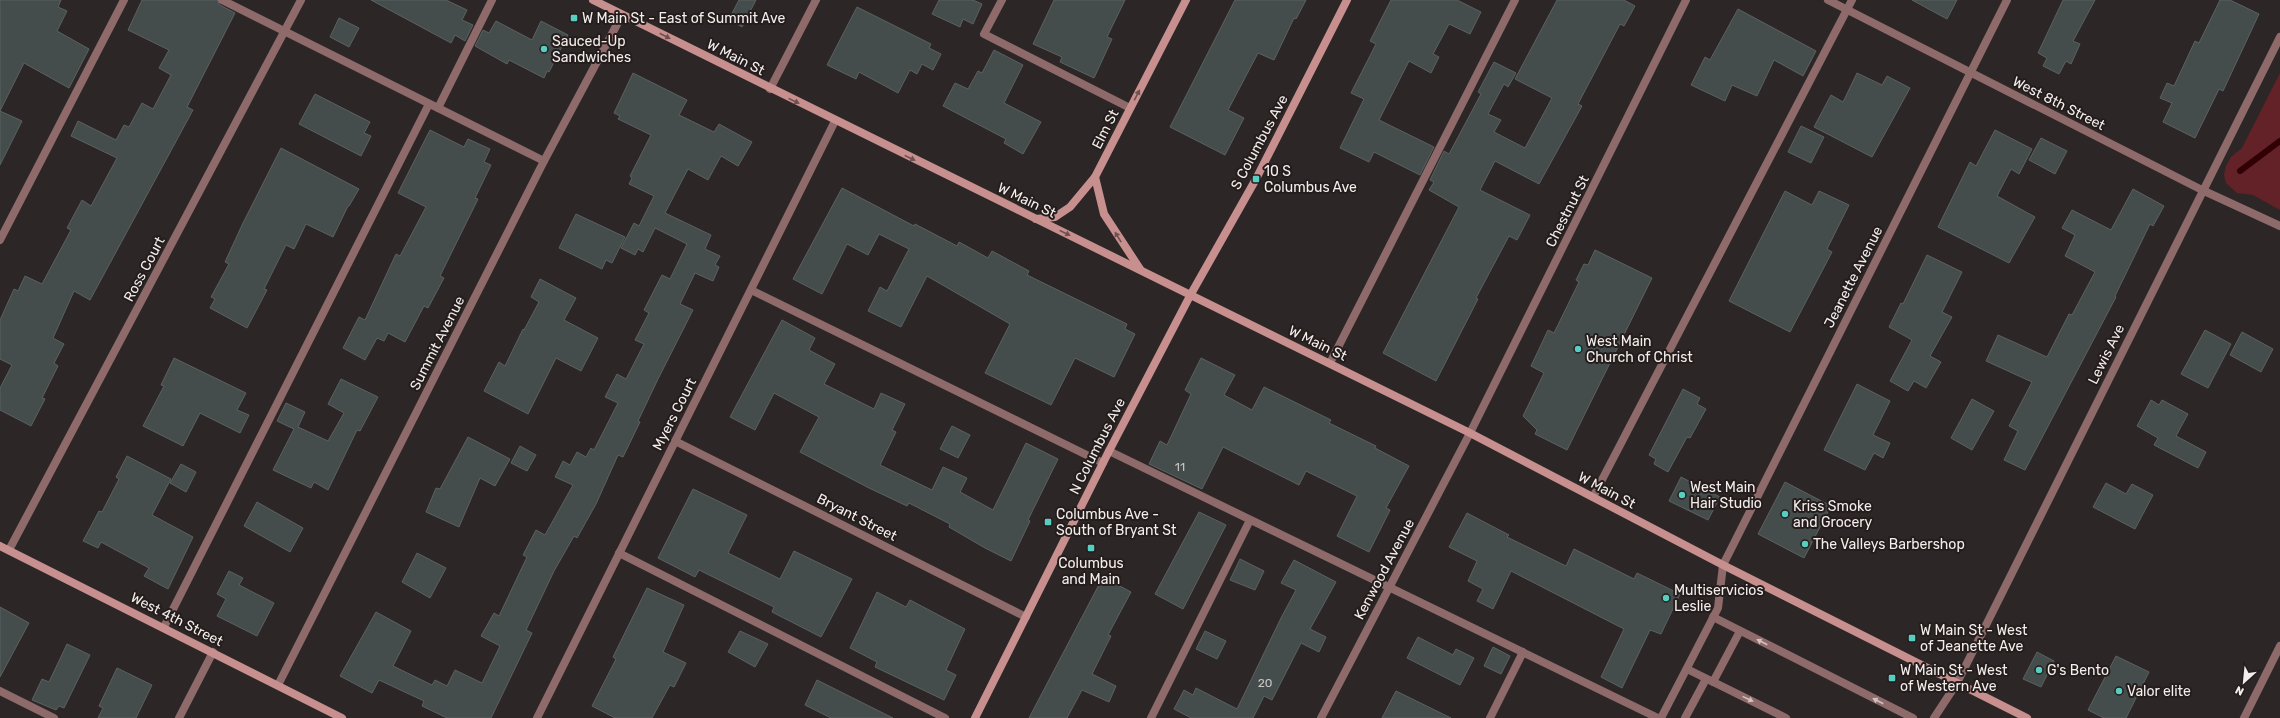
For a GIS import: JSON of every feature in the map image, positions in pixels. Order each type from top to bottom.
[{"type":"main road","name":"W Main St","points":[[592,0],[1470,433],[1723,565],[2027,718]]},
{"type":"main road","name":"Elm St","points":[[1035,219],[1055,217],[1070,207],[1095,177],[1186,0]]},
{"type":"main road","name":"S Columbus Ave","points":[[1190,294],[1256,179],[1347,0]]},
{"type":"main road","points":[[1095,177],[1104,214],[1140,270]]},
{"type":"main road","name":"N Columbus Ave","points":[[975,718],[1109,451],[1190,294]]},
{"type":"main road","name":"West 4th Street","points":[[0,546],[164,627],[342,718]]},
{"type":"street","points":[[0,240],[124,0]]},
{"type":"street","points":[[222,0],[544,161]]},
{"type":"street","name":"Ross Court","points":[[9,550],[301,0]]},
{"type":"street","points":[[438,108],[492,0]]},
{"type":"street","points":[[770,89],[816,0]]},
{"type":"street","points":[[1002,0],[984,34],[1130,108]]},
{"type":"street","points":[[1330,363],[1515,0]]},
{"type":"street","name":"Chestnut St","points":[[1470,433],[1686,0]]},
{"type":"street","name":"West 8th Street","points":[[1828,0],[2202,190],[2280,226]]},
{"type":"street","points":[[1593,497],[1852,0]]},
{"type":"street","name":"Jeanette Avenue","points":[[1723,565],[2008,0]]},
{"type":"street","name":"Summit Avenue","points":[[278,685],[544,161],[622,15]]},
{"type":"street","name":"Lewis Ave","points":[[1934,718],[1957,683],[2202,190],[2280,37]]},
{"type":"street","points":[[164,627],[429,104]]},
{"type":"street","name":"Myers Court","points":[[537,718],[835,121]]},
{"type":"street","points":[[751,290],[1103,463]]},
{"type":"street","name":"Kenwood Avenue","points":[[1321,718],[1470,433]]},
{"type":"street","name":"Bryant Street","points":[[675,441],[1026,617]]},
{"type":"street","points":[[1109,451],[1660,718],[1718,608],[1723,565]]},
{"type":"street","points":[[1151,718],[1250,520]]},
{"type":"street","points":[[619,553],[945,718]]},
{"type":"street","points":[[1713,617],[1913,718]]},
{"type":"street","points":[[1685,718],[1710,681],[1740,631]]},
{"type":"street","points":[[2244,718],[2280,646]]},
{"type":"street","points":[[179,718],[213,652]]},
{"type":"street","points":[[1490,718],[1523,652]]},
{"type":"street","points":[[1687,669],[1786,718]]},
{"type":"street","points":[[0,691],[54,718]]},
{"type":"shaded area","points":[[2280,73],[2280,210],[2253,195],[2237,193],[2226,183],[2224,175],[2226,166],[2231,157],[2242,148]]},
{"type":"building","points":[[0,0],[61,0],[58,7],[67,11],[57,31],[89,49],[69,88],[24,63],[0,111]]},
{"type":"building","points":[[142,0],[217,0],[220,5],[235,13],[187,107],[193,110],[90,300],[74,291],[53,338],[64,344],[54,363],[58,366],[42,398],[45,399],[31,426],[0,410],[0,388],[12,365],[0,359],[0,320],[14,289],[18,291],[25,276],[42,284],[71,230],[67,228],[82,200],[91,206],[117,158],[71,136],[78,121],[116,140],[124,125],[129,127],[142,103],[153,109],[171,75],[159,68],[169,50],[128,30]]},
{"type":"building","points":[[371,0],[446,0],[467,10],[462,20],[473,25],[465,41],[455,35],[451,43]]},
{"type":"building","points":[[739,0],[756,0],[742,27],[729,19]]},
{"type":"building","points":[[939,0],[973,0],[982,4],[973,24],[963,19],[960,27],[932,14]]},
{"type":"building","points":[[1054,0],[1125,0],[1107,37],[1112,39],[1094,78],[1060,62],[1062,57],[1033,44]]},
{"type":"building","points":[[1235,0],[1306,0],[1296,19],[1294,18],[1274,60],[1258,53],[1228,110],[1244,118],[1225,155],[1170,127]]},
{"type":"building","points":[[1391,0],[1457,0],[1481,12],[1470,34],[1449,24],[1433,54],[1439,57],[1431,73],[1409,61],[1379,120],[1434,147],[1420,175],[1374,152],[1369,162],[1340,148],[1364,99],[1351,93],[1376,44],[1370,41]]},
{"type":"building","points":[[1557,0],[1624,0],[1635,6],[1624,26],[1620,24],[1578,104],[1582,106],[1539,184],[1495,161],[1480,190],[1530,215],[1517,240],[1509,236],[1476,298],[1478,299],[1436,381],[1383,353],[1459,207],[1429,190],[1434,182],[1430,180],[1444,151],[1449,154],[1481,94],[1478,92],[1494,62],[1516,73],[1508,87],[1504,84],[1488,114],[1501,120],[1494,132],[1525,148],[1552,98],[1515,79]]},
{"type":"building","points":[[1912,0],[1957,0],[1947,19]]},
{"type":"building","points":[[2063,0],[2095,0],[2073,41],[2080,44],[2071,64],[2066,61],[2059,74],[2043,66],[2047,58],[2038,53]]},
{"type":"building","points":[[2220,0],[2230,0],[2259,14],[2223,91],[2219,89],[2195,138],[2163,122],[2172,103],[2160,98],[2167,83],[2174,86],[2195,41],[2199,43]]},
{"type":"building","points":[[857,7],[931,44],[929,48],[941,54],[933,70],[922,64],[917,74],[910,70],[898,93],[859,72],[856,79],[827,65]]},
{"type":"building","points":[[1738,9],[1816,51],[1803,76],[1774,60],[1757,96],[1732,85],[1725,101],[1691,85],[1705,57],[1710,60]]},
{"type":"building","points":[[339,18],[359,28],[349,47],[330,37]]},
{"type":"building","points":[[496,21],[532,40],[541,21],[568,35],[549,72],[547,71],[544,78],[509,60],[507,64],[475,46],[483,30],[489,33]]},
{"type":"building","points":[[994,50],[1023,65],[1004,103],[1041,122],[1023,154],[1004,143],[1006,139],[943,106],[955,83],[968,89],[978,71],[982,73]]},
{"type":"building","points":[[633,73],[687,100],[679,115],[714,132],[719,124],[752,142],[738,166],[721,156],[708,180],[688,169],[665,213],[711,235],[705,249],[720,256],[715,265],[719,267],[713,281],[695,273],[680,304],[693,310],[638,421],[640,422],[623,457],[618,455],[596,504],[577,538],[574,536],[554,571],[526,630],[532,633],[491,718],[447,718],[422,706],[424,701],[379,680],[372,693],[340,676],[376,612],[411,631],[393,666],[432,685],[435,680],[447,686],[455,670],[482,683],[500,646],[481,636],[494,613],[499,616],[527,557],[523,555],[536,530],[545,535],[573,485],[555,477],[563,461],[570,465],[577,452],[586,457],[591,448],[594,450],[618,403],[605,397],[617,374],[626,379],[644,344],[635,340],[649,313],[644,310],[662,275],[670,279],[687,244],[655,228],[643,252],[638,249],[635,255],[621,248],[634,223],[639,226],[654,196],[629,184],[632,178],[630,176],[651,135],[618,119],[620,116],[614,113]]},
{"type":"building","points":[[1857,73],[1882,85],[1887,76],[1910,88],[1872,157],[1814,127],[1831,95],[1843,102]]},
{"type":"building","points":[[315,94],[370,122],[364,133],[371,136],[361,156],[299,124]]},
{"type":"building","points":[[0,111],[22,121],[0,165]]},
{"type":"building","points":[[1801,126],[1824,137],[1811,163],[1788,152]]},
{"type":"building","points":[[430,130],[464,147],[468,139],[490,149],[484,162],[491,165],[475,198],[478,199],[440,276],[444,278],[428,308],[424,306],[405,342],[388,333],[384,341],[377,338],[365,360],[343,348],[359,317],[365,320],[396,254],[400,256],[426,207],[398,193]]},
{"type":"building","points":[[1995,130],[2032,149],[2019,174],[2011,169],[1997,196],[2035,217],[2009,263],[1938,227],[1970,162],[1976,166]]},
{"type":"building","points":[[2041,138],[2067,151],[2055,174],[2029,160]]},
{"type":"building","points":[[281,148],[359,189],[348,206],[333,237],[306,224],[294,249],[286,245],[264,289],[267,290],[247,328],[210,308],[215,299],[211,297],[229,264],[225,262],[243,223]]},
{"type":"building","points":[[842,188],[914,226],[915,224],[957,246],[959,242],[988,258],[992,251],[1029,271],[1027,275],[1127,324],[1125,329],[1135,334],[1114,377],[1075,358],[1051,405],[985,373],[1010,324],[927,276],[901,327],[868,311],[880,287],[887,291],[909,249],[879,234],[868,255],[847,244],[822,294],[793,279]]},
{"type":"building","points":[[2133,189],[2164,206],[2153,226],[2150,224],[2115,296],[2116,297],[2025,470],[2004,460],[2018,431],[2009,426],[2032,382],[1986,361],[1998,335],[2047,357],[2069,314],[2072,315],[2095,272],[2065,256],[2075,235],[2062,228],[2072,210],[2111,230]]},
{"type":"building","points":[[1785,191],[1812,205],[1819,191],[1849,205],[1827,249],[1832,252],[1790,332],[1729,301]]},
{"type":"building","points":[[576,214],[625,237],[612,263],[606,260],[602,269],[559,248]]},
{"type":"building","name":"West Main Church of Christ","points":[[1595,250],[1652,278],[1567,450],[1535,434],[1537,430],[1523,416],[1544,373],[1531,366],[1548,330],[1554,333],[1579,282],[1576,280],[1584,264],[1588,265]]},
{"type":"building","points":[[1927,255],[1962,272],[1942,312],[1952,317],[1930,356],[1941,362],[1926,388],[1914,381],[1908,391],[1890,381],[1912,340],[1889,327],[1901,303],[1903,304]]},
{"type":"building","points":[[540,279],[576,298],[564,320],[598,338],[581,371],[556,358],[528,414],[484,391],[499,362],[505,366],[523,329],[524,330],[539,302],[531,297]]},
{"type":"building","points":[[782,320],[815,338],[809,350],[835,364],[824,384],[874,409],[881,393],[905,404],[892,430],[896,432],[880,465],[932,490],[943,467],[967,478],[960,492],[993,510],[1026,443],[1058,459],[1028,520],[1030,521],[1011,561],[949,527],[950,524],[909,503],[907,506],[869,488],[800,452],[819,417],[774,393],[755,430],[730,417]]},
{"type":"building","points":[[2205,330],[2231,344],[2208,388],[2181,374]]},
{"type":"building","points":[[2242,332],[2273,349],[2261,372],[2230,355]]},
{"type":"building","points":[[174,358],[246,393],[237,410],[249,415],[240,433],[200,413],[183,446],[143,426],[164,386],[161,385]]},
{"type":"building","points":[[1201,358],[1235,375],[1224,395],[1252,410],[1264,387],[1331,420],[1329,423],[1376,446],[1375,448],[1409,466],[1386,508],[1390,510],[1369,552],[1337,536],[1357,496],[1306,471],[1299,485],[1223,447],[1202,489],[1149,464],[1160,441],[1167,445],[1191,394],[1185,390]]},
{"type":"building","points":[[341,379],[378,397],[360,431],[357,430],[328,490],[314,482],[311,488],[273,470],[294,429],[277,421],[286,403],[305,412],[298,427],[328,441],[344,413],[328,404]]},
{"type":"building","points":[[1857,384],[1890,401],[1873,435],[1890,443],[1883,458],[1874,453],[1865,470],[1824,450]]},
{"type":"building","points":[[1683,389],[1700,398],[1697,404],[1706,409],[1690,438],[1687,437],[1668,472],[1654,464],[1656,459],[1649,455]]},
{"type":"building","points":[[1972,399],[1994,411],[1972,450],[1951,438]]},
{"type":"building","points":[[2151,400],[2159,405],[2162,400],[2188,414],[2176,436],[2206,452],[2198,468],[2154,445],[2158,438],[2137,426]]},
{"type":"building","points":[[952,426],[970,435],[958,458],[940,449]]},
{"type":"building","points":[[468,437],[510,459],[495,486],[480,478],[459,527],[426,512],[436,488],[440,489]]},
{"type":"building","points":[[520,446],[536,455],[527,471],[511,463]]},
{"type":"building","points":[[127,456],[171,479],[152,515],[193,537],[168,589],[144,576],[149,568],[101,542],[98,548],[83,541],[99,511],[102,512],[119,479],[116,477]]},
{"type":"building","points":[[181,464],[196,472],[186,492],[170,483]]},
{"type":"building","points":[[1681,477],[1720,497],[1708,520],[1669,501]]},
{"type":"building","points":[[1785,482],[1831,506],[1804,558],[1758,534]]},
{"type":"building","points":[[2106,483],[2126,494],[2132,484],[2153,495],[2135,529],[2093,507]]},
{"type":"building","points":[[693,489],[747,515],[728,553],[780,579],[794,551],[852,579],[821,637],[772,612],[774,607],[699,570],[695,577],[658,558]]},
{"type":"building","points":[[257,502],[303,528],[290,552],[244,526]]},
{"type":"building","points":[[1199,512],[1226,525],[1183,609],[1155,594]]},
{"type":"building","points":[[1467,513],[1509,535],[1507,537],[1566,566],[1574,549],[1634,579],[1637,573],[1680,594],[1661,634],[1650,630],[1622,688],[1601,677],[1624,629],[1511,571],[1493,609],[1477,601],[1483,589],[1468,581],[1477,561],[1449,547]]},
{"type":"building","points":[[417,553],[446,568],[430,598],[402,582]]},
{"type":"building","points":[[1240,559],[1264,571],[1255,590],[1230,580]]},
{"type":"building","points":[[1294,560],[1336,582],[1310,629],[1326,637],[1319,652],[1301,643],[1272,700],[1264,696],[1253,718],[1191,718],[1174,709],[1184,690],[1193,695],[1196,688],[1237,709],[1296,590],[1281,583]]},
{"type":"building","points":[[229,571],[243,578],[239,585],[274,603],[257,636],[217,616],[226,599],[217,594]]},
{"type":"building","points":[[1103,577],[1131,592],[1108,635],[1111,636],[1092,674],[1116,686],[1109,702],[1082,690],[1067,718],[1029,718]]},
{"type":"building","points":[[647,588],[684,605],[663,652],[686,663],[674,687],[670,685],[652,718],[615,718],[592,706],[616,659],[613,657]]},
{"type":"building","points":[[877,592],[906,607],[910,600],[965,629],[946,670],[956,675],[944,700],[875,667],[877,662],[850,648]]},
{"type":"building","points":[[0,607],[29,623],[0,677]]},
{"type":"building","points":[[740,631],[768,644],[755,667],[728,652]]},
{"type":"building","points":[[1205,631],[1226,641],[1217,659],[1196,649]]},
{"type":"building","points":[[1418,637],[1453,655],[1456,649],[1474,658],[1460,685],[1407,658]]},
{"type":"building","points":[[67,644],[90,655],[64,708],[59,706],[56,710],[32,700],[42,679],[49,682]]},
{"type":"building","points":[[1493,647],[1510,656],[1501,674],[1484,666]]},
{"type":"building","name":"G's Bento","points":[[2037,652],[2054,661],[2041,687],[2023,679]]},
{"type":"building","name":"Valor elite","points":[[2116,656],[2149,672],[2126,718],[2104,718],[2088,710]]},
{"type":"building","points":[[117,668],[152,685],[136,718],[98,718],[103,708],[99,706]]},
{"type":"building","points":[[817,680],[893,718],[831,718],[805,705]]},
{"type":"building","points":[[1396,691],[1451,718],[1382,718]]},
{"type":"waterway","points":[[2240,171],[2280,141]]},
{"type":"place","name":"W Main St - East of Summit Ave","points":[[574,18]]},
{"type":"place","name":"Sauced-Up Sandwiches","points":[[544,49]]},
{"type":"place","name":"10 S Columbus Ave","points":[[1256,179]]},
{"type":"place","name":"West Main Church of Christ","points":[[1578,349]]},
{"type":"place","name":"West Main Hair Studio","points":[[1682,495]]},
{"type":"place","name":"Kriss Smoke and Grocery","points":[[1785,514]]},
{"type":"place","name":"Columbus Ave - South of Bryant St","points":[[1048,522]]},
{"type":"place","name":"The Valleys Barbershop","points":[[1805,544]]},
{"type":"place","name":"Columbus and Main","points":[[1091,548]]},
{"type":"place","name":"Multiservicios Leslie","points":[[1666,598]]},
{"type":"place","name":"W Main St - West of Jeanette Ave","points":[[1912,638]]},
{"type":"place","name":"G's Bento","points":[[2039,670]]},
{"type":"place","name":"W Main St - West of Western Ave","points":[[1892,678]]},
{"type":"place","name":"Valor elite","points":[[2119,691]]}]
